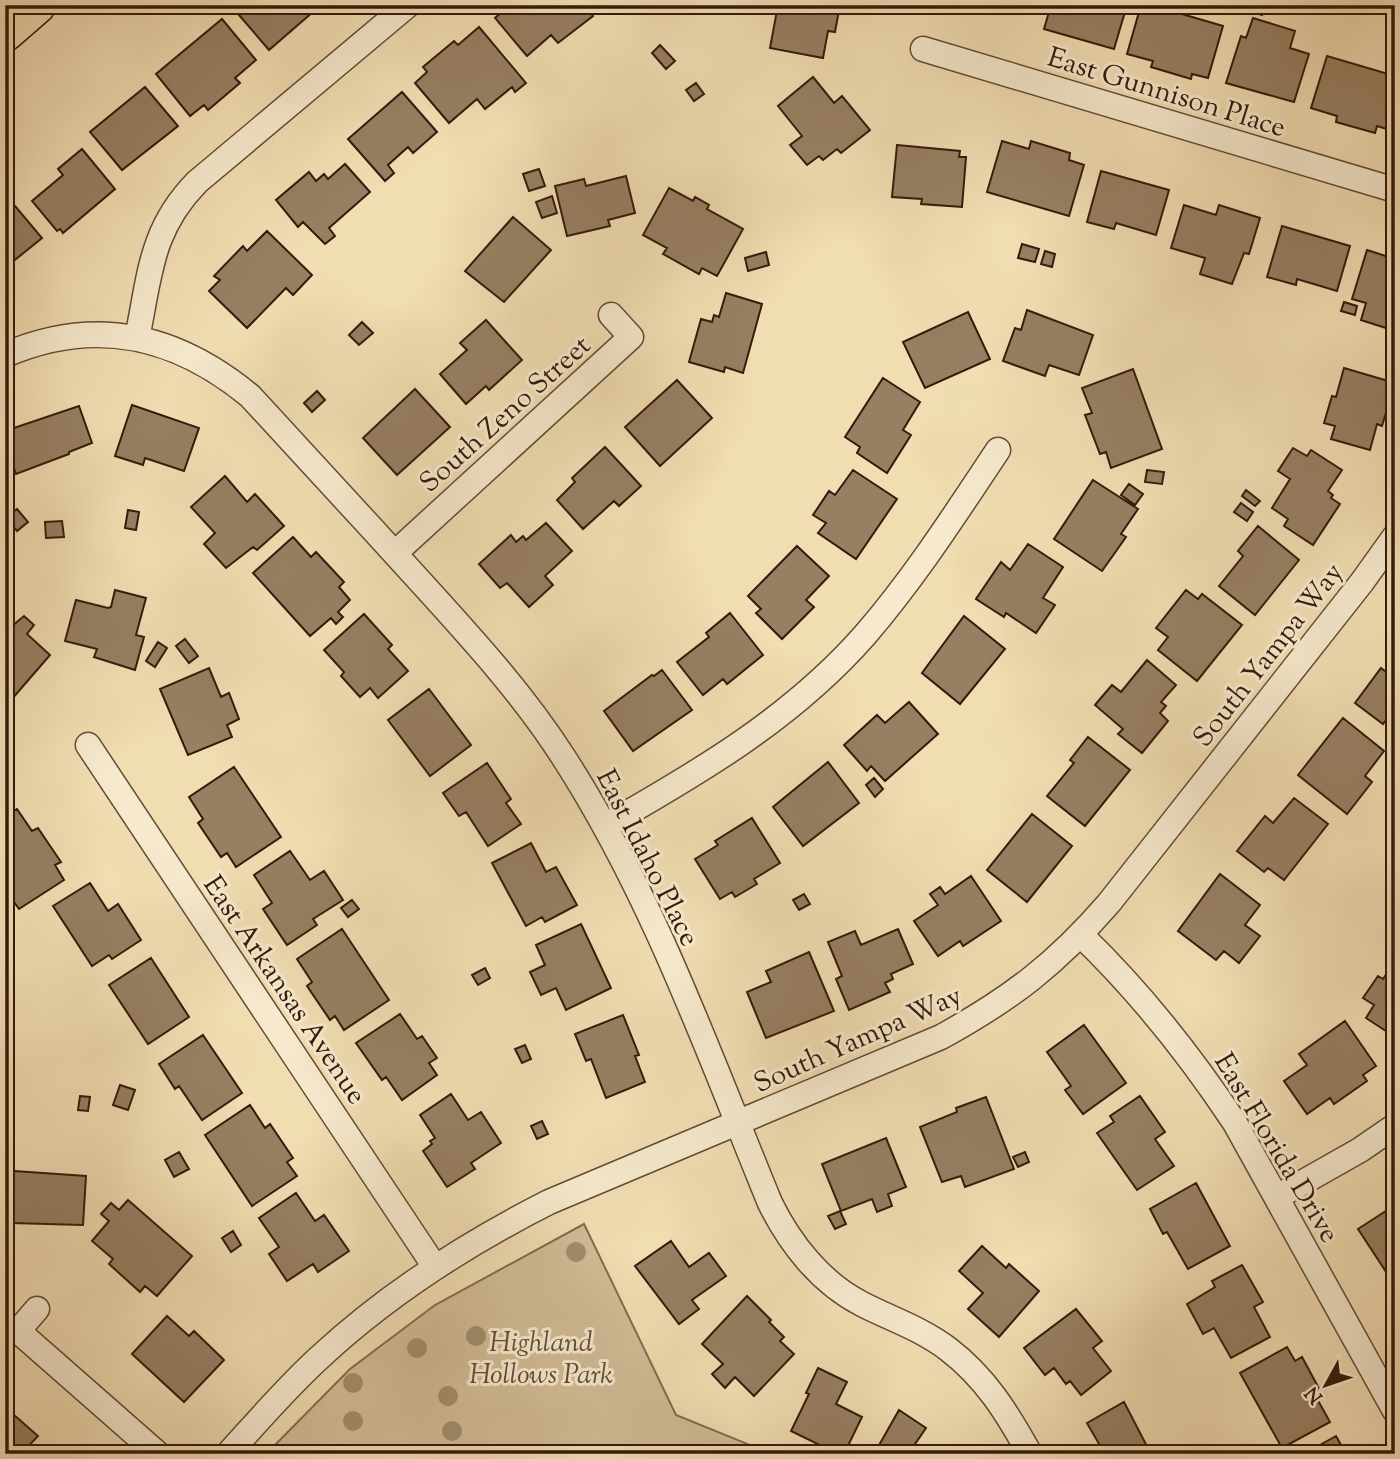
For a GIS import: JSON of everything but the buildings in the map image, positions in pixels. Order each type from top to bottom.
[{"type":"main road","points":[[5,32],[36,5]]},
{"type":"street","points":[[137,338],[155,247],[166,221],[182,197],[408,5]]},
{"type":"street","name":"East Gunnison Place","points":[[923,49],[1395,190]]},
{"type":"street","name":"South Zeno Street","points":[[395,553],[631,337],[611,315]]},
{"type":"street","name":"East Idaho Place","points":[[5,355],[58,337],[104,334],[137,338],[182,351],[222,373],[250,396],[497,666],[564,757],[605,826],[656,927],[774,1212],[803,1257],[834,1286],[860,1303],[914,1327],[947,1348],[977,1374],[1002,1405],[1030,1454]]},
{"type":"street","points":[[605,826],[702,771],[803,696],[863,637],[916,573],[998,450]]},
{"type":"street","name":"South Yampa Way","points":[[228,1454],[284,1391],[356,1325],[435,1267],[505,1224],[549,1202],[941,1037],[985,1013],[1026,985],[1082,934],[1109,903],[1362,582],[1395,536]]},
{"type":"street","name":"East Arkansas Avenue","points":[[88,744],[435,1267]]},
{"type":"street","name":"East Florida Drive","points":[[1082,934],[1180,1043],[1235,1123],[1395,1411]]},
{"type":"street","points":[[1277,1197],[1360,1150],[1395,1126]]},
{"type":"street","points":[[37,1309],[18,1331],[158,1454]]},
{"type":"green space","name":"Highland Hollows Park","points":[[584,1224],[676,1415],[772,1454],[266,1454],[350,1369],[435,1305]]}]
